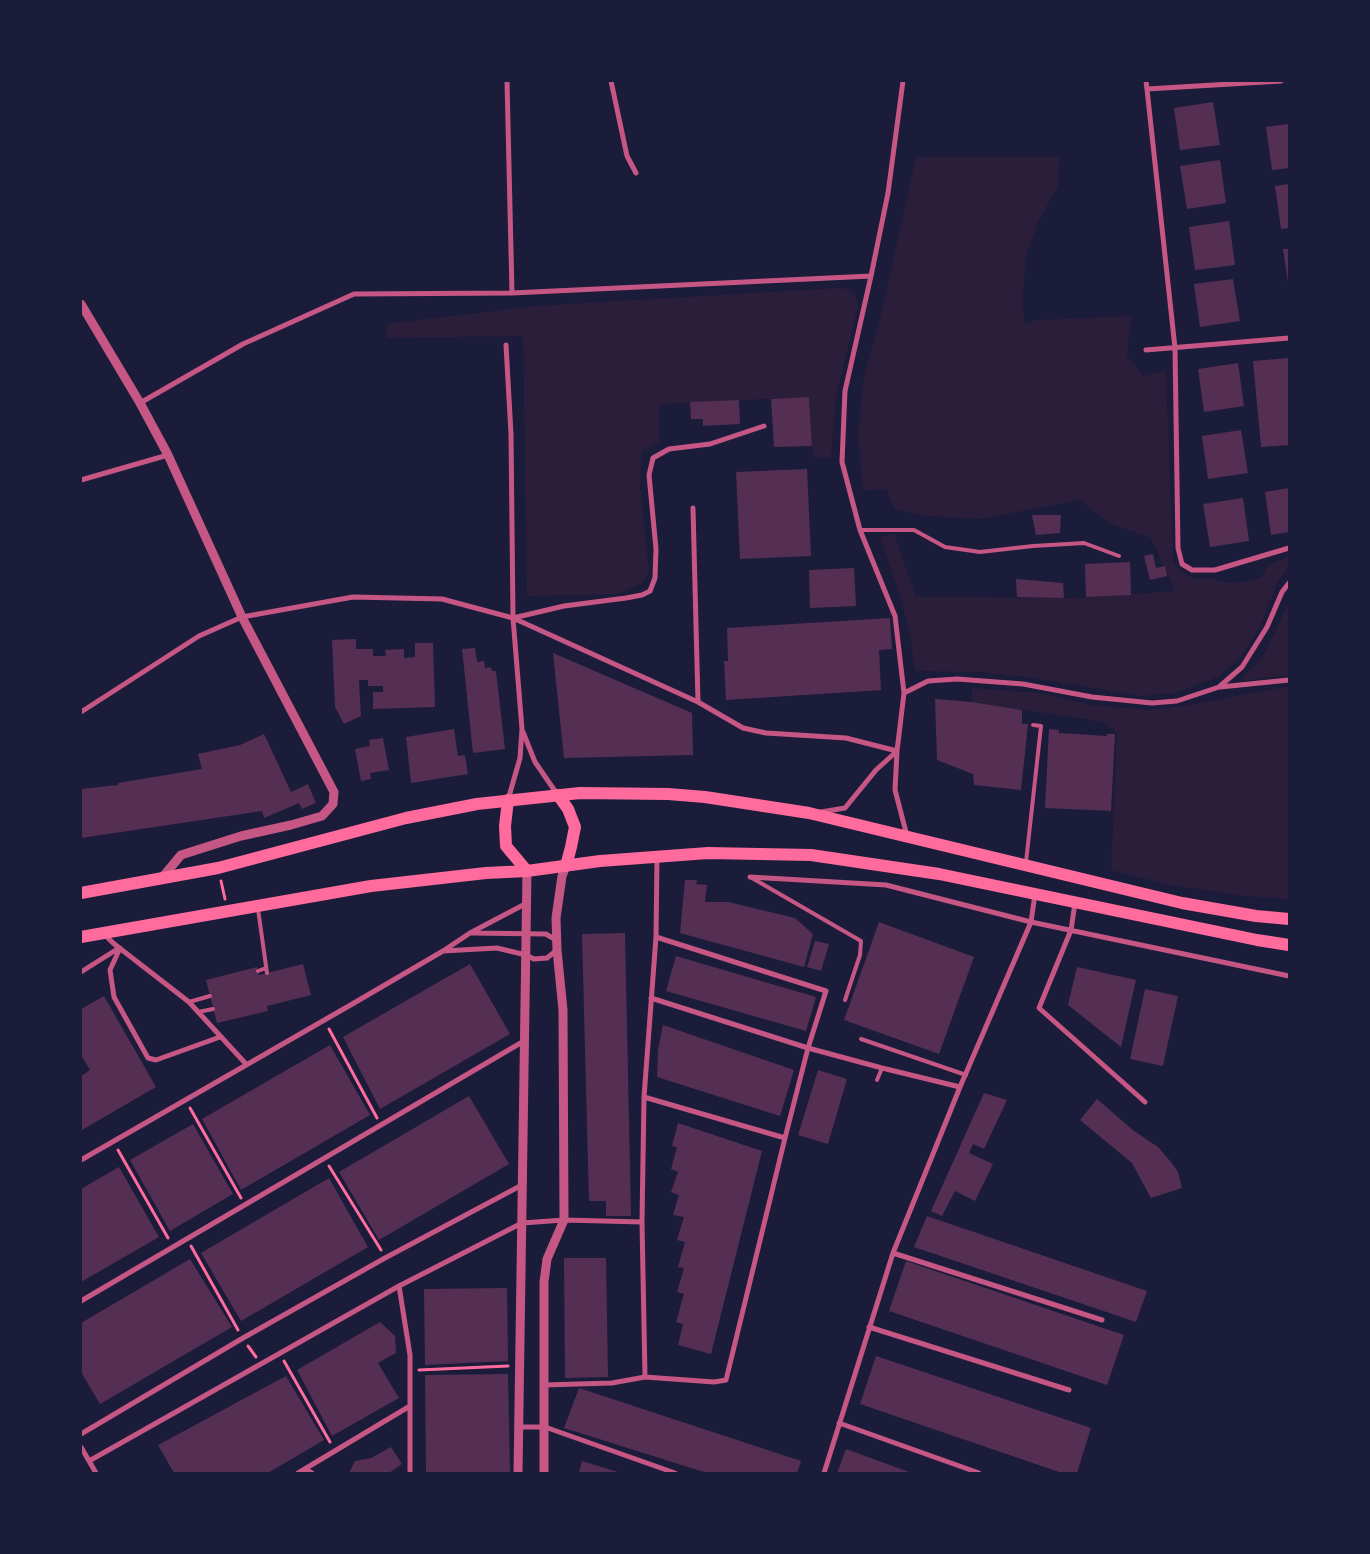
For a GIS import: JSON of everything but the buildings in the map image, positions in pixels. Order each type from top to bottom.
[{"type":"highway","points":[[81,893],[218,868],[406,818],[477,804],[558,795],[608,793],[705,797],[809,813],[1182,903],[1256,916],[1289,918]]},
{"type":"highway","points":[[558,795],[568,809],[575,828],[566,866]]},
{"type":"highway","points":[[508,800],[505,826],[506,846],[527,871]]},
{"type":"highway","points":[[81,937],[371,886],[486,873],[527,871],[657,857],[708,854],[811,855],[939,874],[1289,945]]},
{"type":"highway","points":[[1257,940],[1289,949]]},
{"type":"street","points":[[507,81],[512,293]]},
{"type":"street","points":[[611,81],[627,156],[636,173]]},
{"type":"street","points":[[902,81],[888,193],[872,276],[845,391],[842,462],[860,530],[895,616],[904,693],[897,750],[895,790],[907,836]]},
{"type":"street","points":[[1146,81],[1176,348],[1178,548],[1182,564],[1192,570],[1215,570],[1289,548]]},
{"type":"street","points":[[1147,89],[1281,81]]},
{"type":"street","points":[[140,403],[243,344],[354,294],[512,293],[872,276]]},
{"type":"street","points":[[81,304],[140,403],[168,455],[242,617],[334,792],[333,804],[322,816],[241,836],[181,855],[161,879]]},
{"type":"street","points":[[1146,350],[1289,338]]},
{"type":"street","points":[[506,344],[511,434],[513,618],[522,729],[520,758],[508,800]]},
{"type":"street","points":[[513,618],[564,606],[626,598],[650,591],[655,578],[656,568],[649,476],[653,458],[669,448],[710,444],[764,426]]},
{"type":"street","points":[[81,480],[168,455]]},
{"type":"street","points":[[692,508],[698,702]]},
{"type":"street","points":[[1219,687],[1242,666],[1267,627],[1282,592],[1289,583]]},
{"type":"street","points":[[81,712],[199,636],[242,617],[353,597],[442,599],[513,618],[698,702],[743,728],[766,733],[846,738],[897,750]]},
{"type":"street","points":[[904,693],[928,680],[957,679],[1024,684],[1092,697],[1152,703],[1177,701],[1219,687],[1289,680]]},
{"type":"street","points":[[522,729],[534,762],[558,795]]},
{"type":"street","points":[[809,813],[845,808],[876,770],[897,750]]},
{"type":"street","points":[[645,1376],[642,1222],[644,1096],[656,937],[657,857]]},
{"type":"street","points":[[544,1473],[544,1282],[547,1259],[564,1220],[563,1010],[556,918],[562,876],[566,866]]},
{"type":"street","points":[[518,1473],[527,871]]},
{"type":"street","points":[[750,877],[886,885],[1031,922],[1289,976]]},
{"type":"street","points":[[824,1473],[893,1253],[960,1088],[1031,922],[1035,894]]},
{"type":"street","points":[[1075,902],[1071,930],[1039,1008],[1145,1102]]},
{"type":"street","points":[[81,1160],[443,951],[470,932],[527,903]]},
{"type":"street","points":[[470,932],[546,934],[557,945]]},
{"type":"street","points":[[104,933],[120,948],[189,1002],[246,1064]]},
{"type":"street","points":[[544,1385],[612,1383],[645,1376],[714,1382],[726,1380],[808,1048],[826,991],[656,937]]},
{"type":"street","points":[[443,951],[497,948],[526,955],[534,959],[547,958],[557,945]]},
{"type":"street","points":[[81,972],[120,948]]},
{"type":"street","points":[[120,948],[110,970],[114,998],[148,1058],[156,1060],[220,1037]]},
{"type":"street","points":[[651,998],[808,1048],[960,1088]]},
{"type":"street","points":[[81,1301],[525,1041]]},
{"type":"street","points":[[644,1096],[785,1138]]},
{"type":"street","points":[[81,1434],[243,1338],[385,1258],[522,1185]]},
{"type":"street","points":[[89,1461],[399,1286],[522,1223],[564,1220],[642,1222]]},
{"type":"street","points":[[893,1253],[1102,1320]]},
{"type":"street","points":[[399,1286],[410,1355],[410,1473]]},
{"type":"street","points":[[869,1327],[1069,1390]]},
{"type":"street","points":[[298,1473],[410,1406]]},
{"type":"street","points":[[839,1423],[979,1473]]},
{"type":"street","points":[[519,1427],[545,1427],[675,1473]]},
{"type":"street","points":[[81,1447],[96,1473]]},
{"type":"street","points":[[305,1469],[312,1473]]},
{"type":"lane","points":[[860,530],[914,530],[945,547],[980,552],[1084,543],[1119,556]]},
{"type":"lane","points":[[1026,865],[1042,726],[1033,725]]},
{"type":"lane","points":[[750,877],[861,941],[860,955],[845,1000]]},
{"type":"lane","points":[[258,906],[266,971],[258,970]]},
{"type":"lane","points":[[189,1002],[210,996]]},
{"type":"lane","points":[[198,1012],[213,1008]]},
{"type":"lane","points":[[861,1039],[966,1075]]},
{"type":"lane","points":[[877,1080],[882,1068]]},
{"type":"path","points":[[220,878],[226,902]]},
{"type":"path","points":[[324,1020],[381,1125]]},
{"type":"path","points":[[185,1100],[245,1205]]},
{"type":"path","points":[[114,1142],[173,1247]]},
{"type":"path","points":[[324,1158],[385,1258]]},
{"type":"path","points":[[187,1239],[243,1338],[262,1364]]},
{"type":"path","points":[[280,1354],[335,1451]]},
{"type":"path","points":[[410,1370],[520,1366]]},
{"type":"shaded area","points":[[916,157],[1059,157],[1058,186],[1038,222],[1026,256],[1022,306],[1025,324],[1037,320],[1131,316],[1127,356],[1143,376],[1166,371],[1173,562],[1180,571],[1194,579],[1210,578],[1225,583],[1251,581],[1262,577],[1267,566],[1289,556],[1289,567],[1278,581],[1260,626],[1242,656],[1218,677],[1174,693],[1142,696],[1035,678],[980,672],[915,671],[911,641],[901,598],[880,538],[894,533],[916,597],[1081,598],[1175,591],[1151,538],[1112,524],[1079,500],[981,519],[926,516],[895,509],[886,489],[863,491],[858,433],[864,375],[880,319]]},
{"type":"shaded area","points":[[838,288],[849,289],[856,297],[858,305],[836,397],[831,457],[814,458],[809,397],[659,404],[659,442],[642,451],[640,487],[649,571],[642,583],[618,594],[527,596],[523,336],[387,338],[386,324],[535,306]]},
{"type":"shaded area","points":[[1289,602],[1289,675],[1241,681],[1250,669],[1262,659]]},
{"type":"shaded area","points":[[1289,686],[1289,899],[1246,896],[1170,885],[1111,870],[1117,733],[1104,722],[972,702],[972,688],[1039,693],[1092,705],[1148,710],[1190,705]]}]
